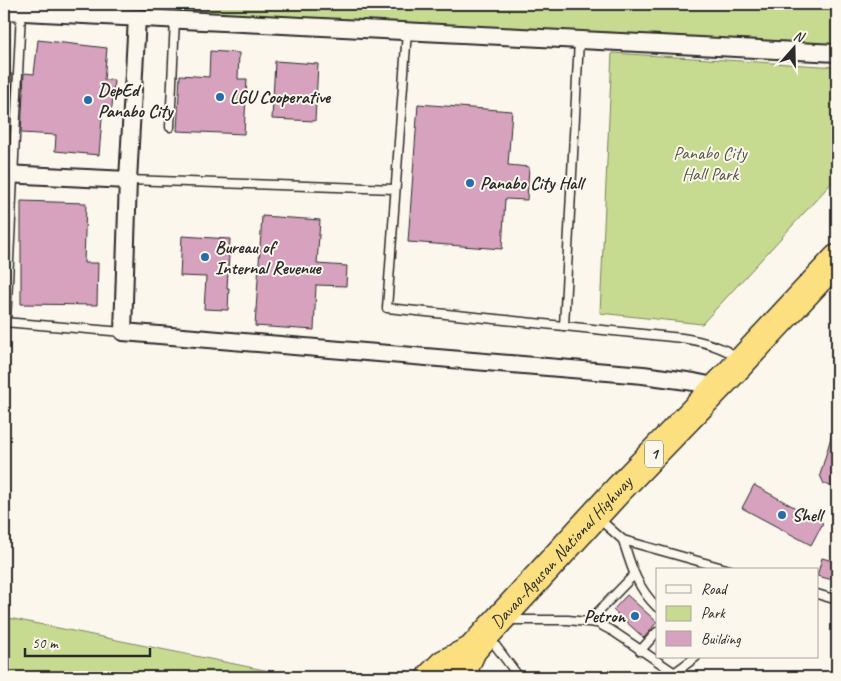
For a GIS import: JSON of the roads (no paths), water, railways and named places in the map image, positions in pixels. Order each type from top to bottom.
[{"type":"highway","name":"Davao-Agusan National Highway","points":[[460,677],[486,635],[595,515],[743,361],[837,259]]},
{"type":"highway","name":"Davao-Agusan National Highway","points":[[432,677],[444,664],[486,635]]},
{"type":"street","points":[[4,11],[837,53]]},
{"type":"street","points":[[137,18],[128,180],[123,332],[642,375],[718,387]]},
{"type":"street","points":[[8,175],[128,180]]},
{"type":"lane","points":[[21,12],[8,175],[5,322],[123,332]]},
{"type":"lane","points":[[170,127],[175,20]]},
{"type":"lane","points":[[407,31],[387,308],[701,341],[731,353],[743,361]]},
{"type":"lane","points":[[564,326],[579,40]]},
{"type":"lane","points":[[128,180],[395,189]]},
{"type":"lane","points":[[595,515],[623,540],[723,568]]},
{"type":"lane","points":[[623,540],[634,574],[642,591],[656,606]]},
{"type":"lane","points":[[589,621],[634,574]]},
{"type":"lane","points":[[818,594],[837,600]]},
{"type":"lane","points":[[486,635],[589,621],[610,630],[681,677]]},
{"type":"lane","points":[[640,651],[656,633]]},
{"type":"lane","points":[[486,635],[519,677]]},
{"type":"lane","points":[[674,673],[695,658]]},
{"type":"place","name":"LGU Cooperative","points":[[220,97]]},
{"type":"place","name":"DepEd Panabo City","points":[[88,100]]},
{"type":"place","name":"Panabo City Hall","points":[[470,183]]},
{"type":"place","name":"Bureau of Internal Revenue","points":[[205,257]]},
{"type":"place","name":"Shell","points":[[782,515]]},
{"type":"place","name":"Petron","points":[[635,616]]},
{"type":"park label","name":"Panabo City Hall Park","points":[[710,163]]}]
